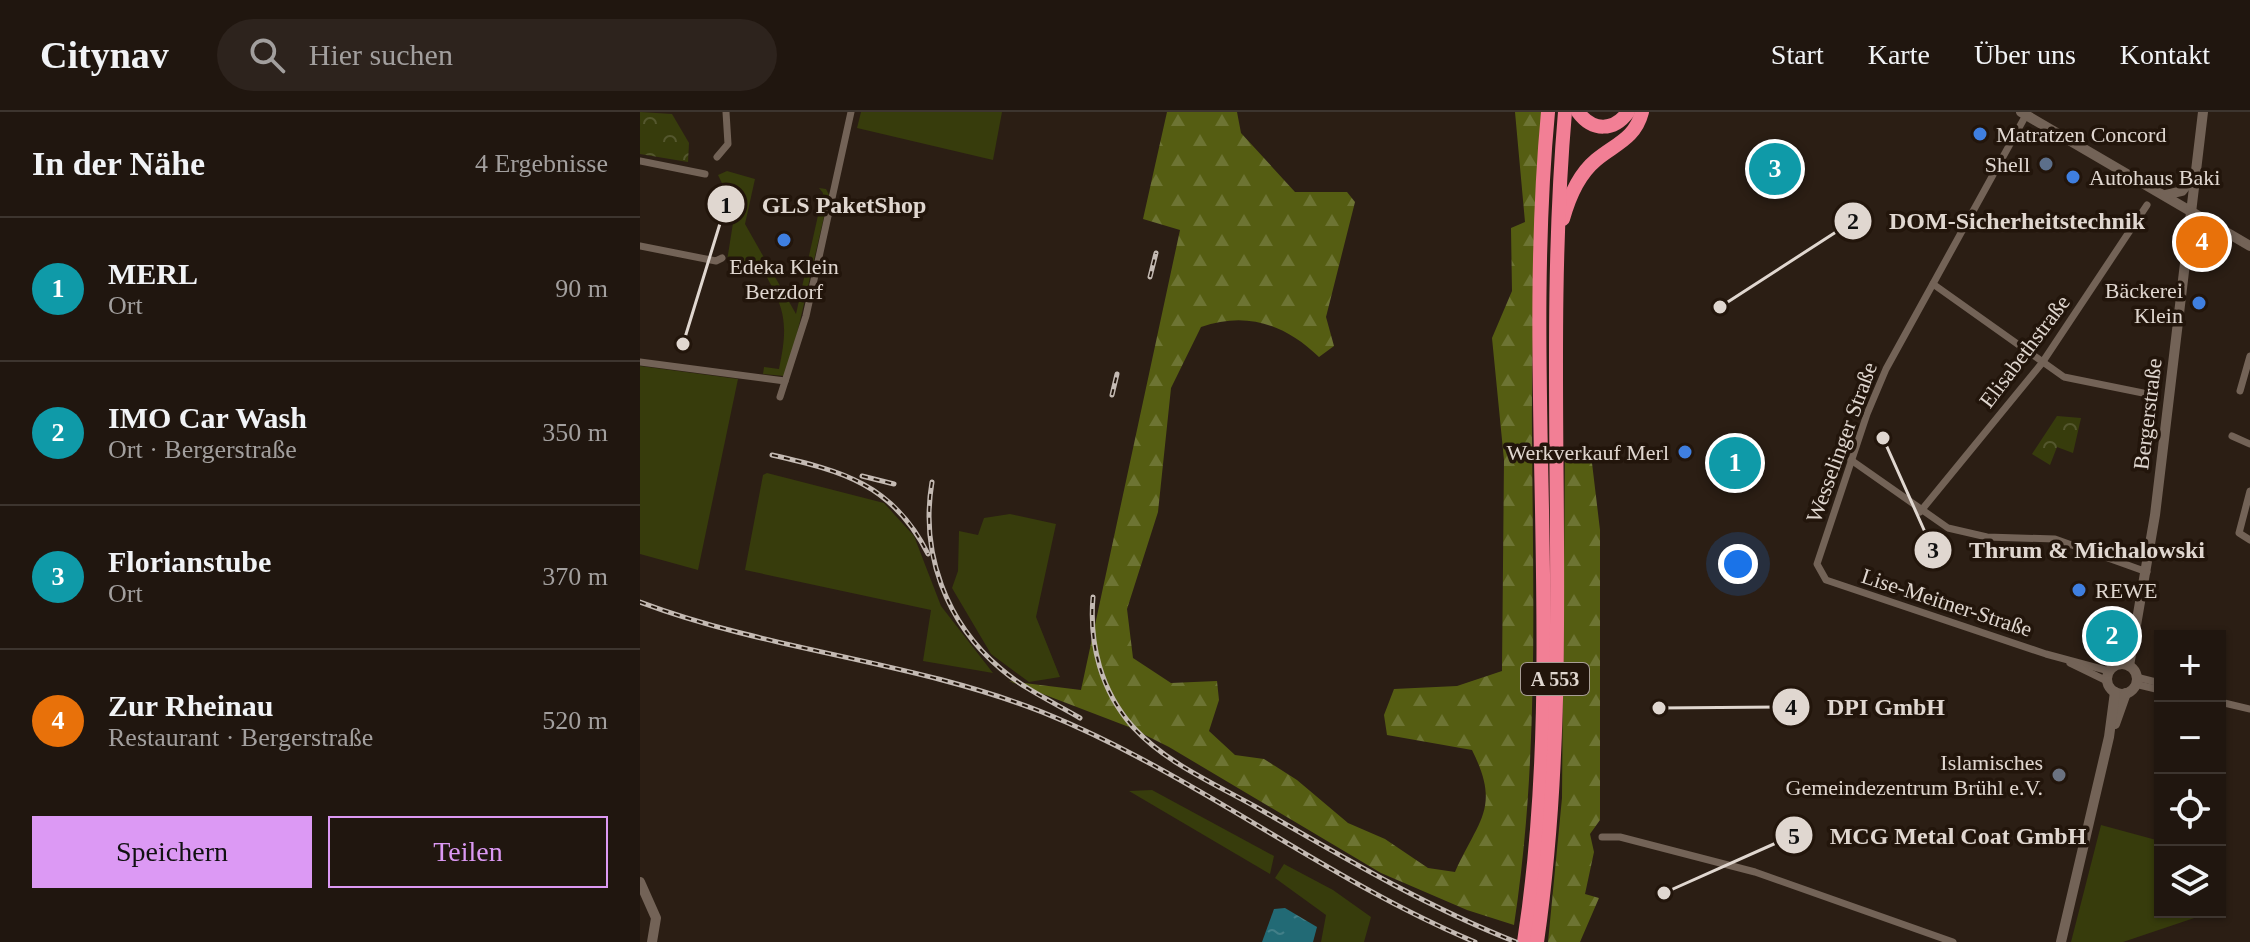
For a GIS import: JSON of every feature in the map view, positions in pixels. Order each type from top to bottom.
[{"type":"highway","name":"A 553","points":[[1531,939],[1542,734],[1541,305],[1548,112]]},
{"type":"highway","name":"A 553","points":[[1531,939],[1550,818],[1555,712],[1557,243],[1565,112]]},
{"type":"highway","points":[[1578,112],[1593,125],[1603,128],[1618,124],[1628,112]]},
{"type":"highway","points":[[1557,243],[1566,206],[1580,176],[1596,160],[1628,139],[1642,112]]},
{"type":"street","points":[[717,157],[728,144],[726,112]]},
{"type":"street","points":[[780,397],[806,316],[851,112]]},
{"type":"street","name":"Bergerstraße","points":[[2116,670],[2136,619],[2147,572],[2203,112]]},
{"type":"street","points":[[2023,114],[2250,246]]},
{"type":"street","name":"Wesselinger Straße","points":[[1820,575],[1817,564],[1819,554],[1886,369],[2023,114]]},
{"type":"street","points":[[640,161],[705,174]]},
{"type":"street","points":[[2165,195],[2182,191],[2197,171]]},
{"type":"street","name":"Elisabethstraße","points":[[1920,512],[2042,363],[2147,205]]},
{"type":"street","points":[[640,246],[716,261],[722,258]]},
{"type":"street","points":[[1933,284],[2042,363],[2073,381],[2143,393]]},
{"type":"street","points":[[2240,391],[2250,356]]},
{"type":"street","points":[[640,362],[785,381]]},
{"type":"street","points":[[2232,436],[2250,444]]},
{"type":"street","points":[[1851,460],[1920,512],[1948,528],[1987,537],[2055,539],[2147,572]]},
{"type":"street","points":[[2250,491],[2239,533],[2250,540]]},
{"type":"street","name":"Lise-Meitner-Straße","points":[[1820,575],[1858,591],[2065,660],[2116,670]]},
{"type":"street","points":[[2116,670],[2154,688]]},
{"type":"street","points":[[2061,942],[2121,692],[2116,670]]},
{"type":"street","points":[[2121,692],[2136,680],[2154,682]]},
{"type":"street","points":[[2226,703],[2250,709]]},
{"type":"street","points":[[1602,837],[1619,837],[1755,872],[1953,942]]},
{"type":"street","points":[[640,882],[656,918],[652,942]]},
{"type":"green space","points":[[640,112],[672,114],[689,143],[688,162],[640,154]]},
{"type":"green space","points":[[861,112],[1002,112],[993,160],[857,128]]},
{"type":"green space","points":[[1167,112],[1237,112],[1241,133],[1295,192],[1347,192],[1355,202],[1326,317],[1334,346],[1319,357],[1279,329],[1249,321],[1218,322],[1201,327],[1171,388],[1158,512],[1127,609],[1133,658],[1171,683],[1217,681],[1219,700],[1209,731],[1235,755],[1264,759],[1297,780],[1348,823],[1385,839],[1428,868],[1455,872],[1479,825],[1486,800],[1481,770],[1472,750],[1387,735],[1384,715],[1394,689],[1457,686],[1502,671],[1504,460],[1492,338],[1512,291],[1511,228],[1525,222],[1515,112],[1542,112],[1533,353],[1531,741],[1528,802],[1514,925],[1467,910],[1381,873],[1169,747],[1129,727],[1009,681],[1081,690],[1180,230],[1143,219]]},
{"type":"green space","points":[[727,171],[755,179],[745,224],[796,314],[823,193],[819,188],[826,189],[829,195],[794,347],[784,376],[763,374],[764,367],[779,369],[782,353],[783,316],[775,294],[761,267],[727,261],[733,223],[738,216],[718,175]]},
{"type":"green space","points":[[640,366],[738,379],[698,570],[640,554]]},
{"type":"green space","points":[[2057,416],[2081,418],[2073,453],[2057,447],[2050,465],[2032,454]]},
{"type":"green space","points":[[1565,448],[1592,463],[1600,530],[1600,820],[1590,834],[1594,852],[1585,894],[1599,898],[1580,942],[1548,942],[1562,798]]},
{"type":"green space","points":[[767,473],[884,503],[914,536],[941,606],[993,673],[923,661],[931,610],[745,570],[763,475]]},
{"type":"green space","points":[[1010,514],[1056,524],[1036,617],[1060,677],[1029,682],[991,654],[952,588],[958,571],[959,531],[978,535],[984,518]]},
{"type":"green space","points":[[1152,790],[1274,856],[1270,874],[1129,791]]},
{"type":"green space","points":[[2101,825],[2154,839],[2154,918],[2194,918],[2123,942],[2071,942]]},
{"type":"green space","points":[[1284,864],[1333,890],[1371,917],[1364,942],[1321,942],[1326,915],[1275,878]]},
{"type":"water","points":[[1285,908],[1317,927],[1313,942],[1262,942],[1274,909]]},
{"type":"railway","points":[[1150,277],[1156,253]]},
{"type":"railway","points":[[1112,395],[1117,374]]},
{"type":"railway","points":[[772,455],[843,475],[882,496],[899,511],[928,554]]},
{"type":"railway","points":[[862,476],[894,484]]},
{"type":"railway","points":[[932,482],[929,509],[934,560],[941,585],[965,630],[982,651],[1010,676],[1080,718]]},
{"type":"railway","points":[[1093,597],[1095,649],[1105,682],[1122,713],[1146,740],[1192,772],[1384,879],[1449,913],[1516,942]]},
{"type":"railway","points":[[640,602],[740,633],[943,680],[1042,712],[1153,765],[1365,888],[1475,942]]},
{"type":"place","name":"Matratzen Concord","points":[[1980,134]]},
{"type":"place","name":"Shell","points":[[2046,164]]},
{"type":"place","name":"Florianstube","points":[[1775,169]]},
{"type":"place","name":"Autohaus Baki","points":[[2073,177]]},
{"type":"place","name":"Edeka Klein Berzdorf","points":[[784,240]]},
{"type":"place","name":"Zur Rheinau","points":[[2202,242]]},
{"type":"place","name":"Bäckerei Klein","points":[[2199,303]]},
{"type":"place","name":"DOM-Sicherheitstechnik","points":[[1720,307]]},
{"type":"place","name":"GLS PaketShop","points":[[683,344]]},
{"type":"place","name":"Thrum & Michalowski","points":[[1883,438]]},
{"type":"place","name":"Werkverkauf Merl","points":[[1685,452]]},
{"type":"place","name":"MERL","points":[[1735,463]]},
{"type":"place","name":"REWE","points":[[2079,590]]},
{"type":"place","name":"IMO Car Wash","points":[[2112,636]]},
{"type":"place","name":"DPI GmbH","points":[[1659,708]]},
{"type":"place","name":"Islamisches Gemeindezentrum Brühl e.V.","points":[[2059,775]]},
{"type":"place","name":"MCG Metal Coat GmbH","points":[[1664,893]]}]
